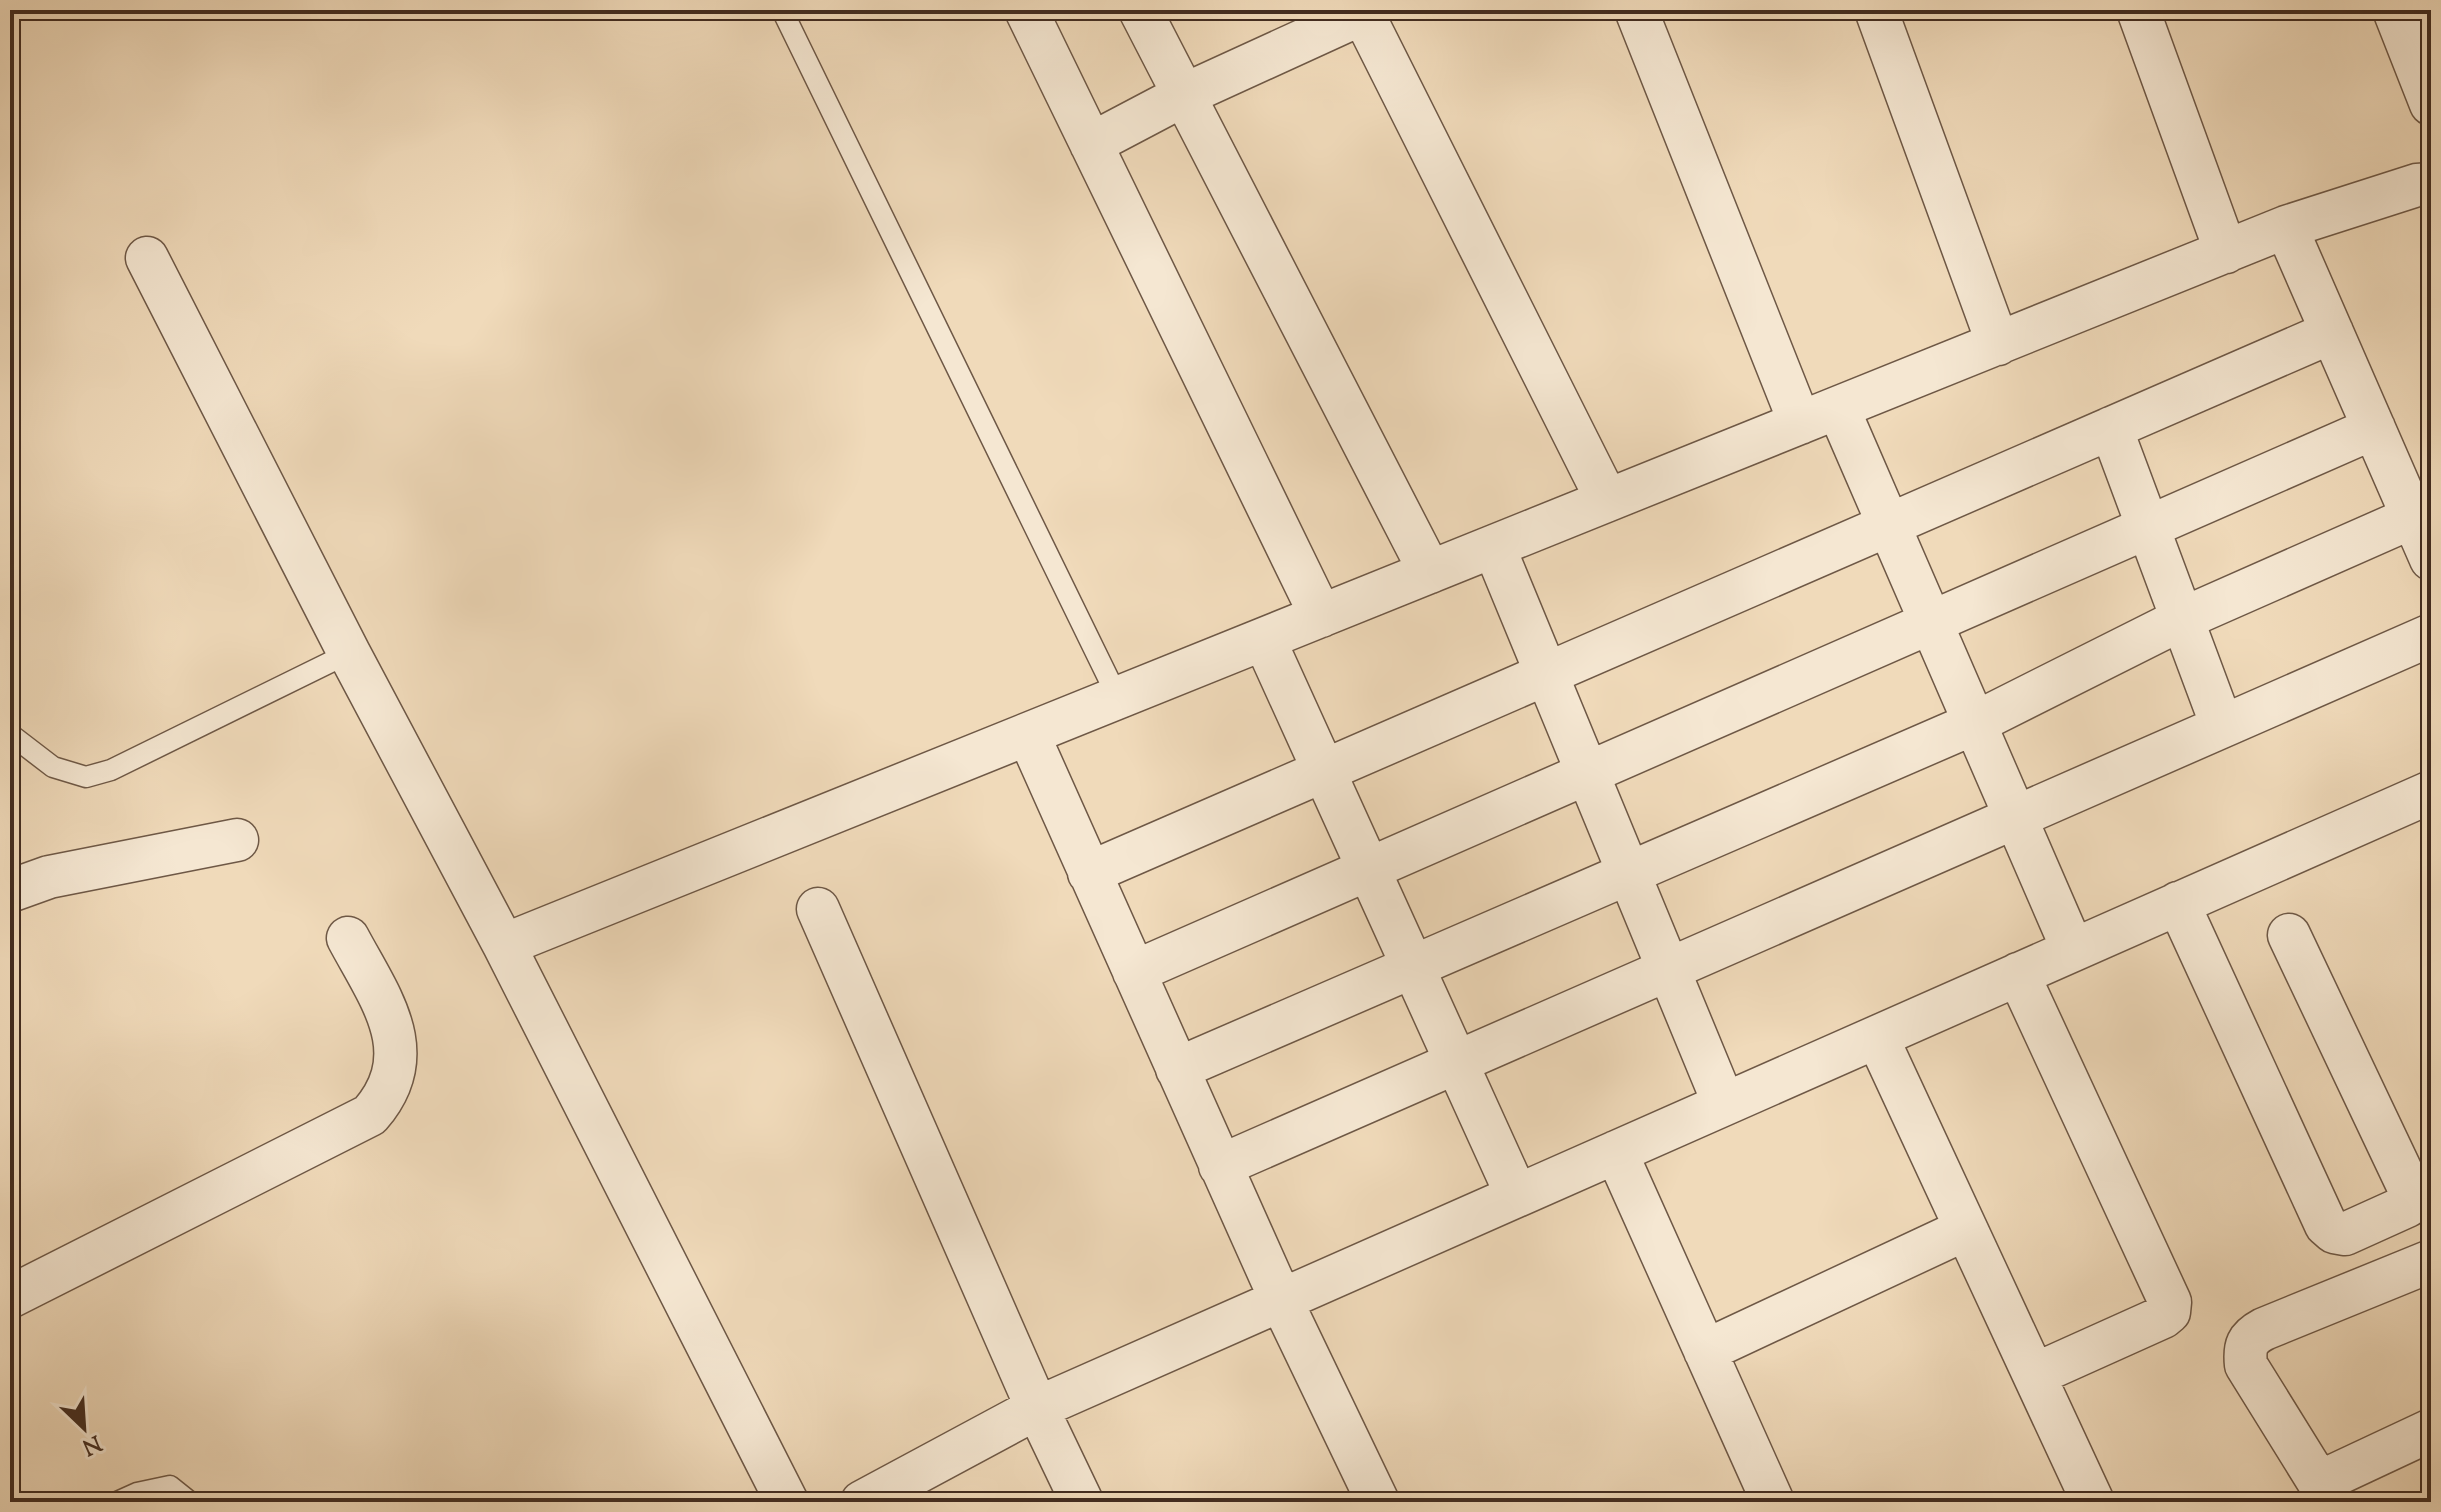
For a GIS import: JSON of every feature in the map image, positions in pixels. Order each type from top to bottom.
[{"type":"street","points":[[1026,10],[1321,616]]},
{"type":"street","points":[[1140,10],[1430,572]]},
{"type":"street","points":[[1636,10],[1800,423]]},
{"type":"street","points":[[1876,10],[1998,344]]},
{"type":"street","points":[[2138,10],[2226,252]]},
{"type":"street","points":[[2394,10],[2431,104]]},
{"type":"street","points":[[1091,144],[1184,95],[1364,11],[1607,500]]},
{"type":"street","points":[[504,945],[2286,227],[2417,185],[2431,184]]},
{"type":"street","points":[[2286,227],[2431,559]]},
{"type":"street","points":[[147,258],[349,653],[504,945],[787,1502]]},
{"type":"street","points":[[1089,873],[2332,332]]},
{"type":"street","points":[[1838,408],[2073,950]]},
{"type":"street","points":[[2111,428],[2222,726]]},
{"type":"street","points":[[1134,972],[2374,428]]},
{"type":"street","points":[[1177,1069],[1975,723],[2182,619],[2413,517]]},
{"type":"street","points":[[1494,547],[1724,1104]]},
{"type":"street","points":[[1220,1166],[2431,635]]},
{"type":"street","points":[[1264,639],[1517,1196]]},
{"type":"street","points":[[1028,734],[1281,1300],[1378,1502]]},
{"type":"street","points":[[862,1502],[1037,1408],[2431,792]]},
{"type":"street","points":[[10,891],[49,877],[237,840]]},
{"type":"street","points":[[2178,903],[2326,1225],[2334,1232],[2345,1234],[2407,1206],[2411,1199],[2409,1188],[2289,935]]},
{"type":"street","points":[[818,909],[1037,1408],[1082,1502]]},
{"type":"street","points":[[10,1297],[370,1115],[383,1099],[397,1057],[391,1020],[348,938]]},
{"type":"street","points":[[2018,974],[2170,1302],[2169,1312],[2163,1317],[2034,1375]]},
{"type":"street","points":[[1877,1037],[2093,1502]]},
{"type":"street","points":[[1616,1152],[1773,1502]]},
{"type":"street","points":[[1705,1351],[1966,1229]]},
{"type":"street","points":[[2431,1261],[2264,1329],[2252,1336],[2244,1348],[2246,1365],[2325,1492],[2431,1430]]},
{"type":"lane","points":[[782,10],[1118,698]]},
{"type":"lane","points":[[10,734],[53,767],[86,777],[111,770],[349,653]]},
{"type":"lane","points":[[117,1502],[137,1493],[170,1486],[190,1502]]}]
